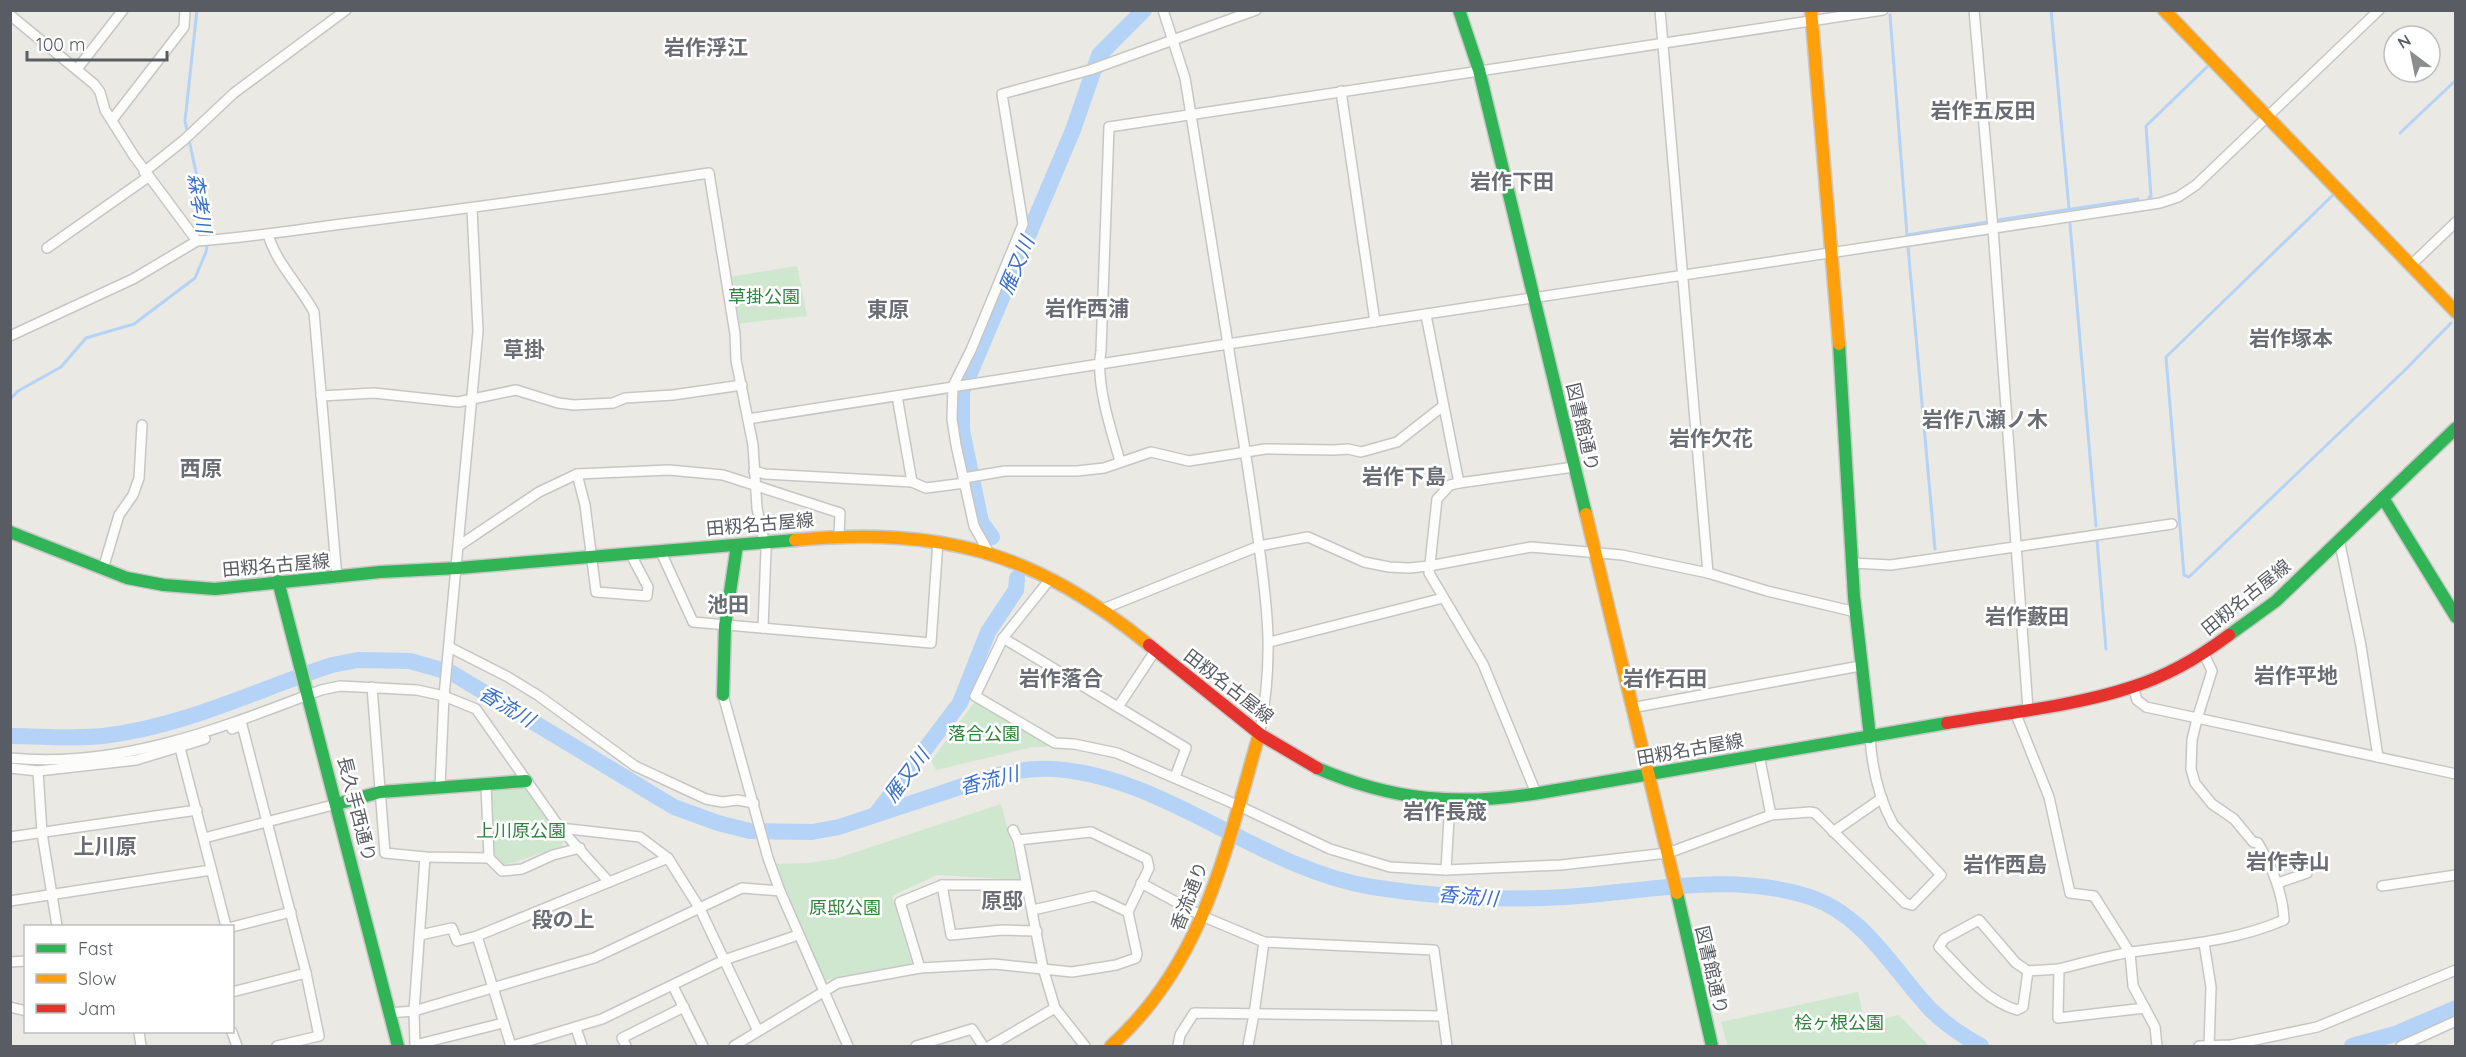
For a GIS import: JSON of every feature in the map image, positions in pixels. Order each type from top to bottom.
[{"type":"street","points":[[78,69],[123,10]]},
{"type":"street","points":[[112,120],[184,27],[185,10]]},
{"type":"street","points":[[46,248],[146,174],[234,93],[346,10]]},
{"type":"street","points":[[1163,10],[1174,40],[1191,114],[1266,587],[1270,642],[1267,698],[1259,735]]},
{"type":"street","points":[[988,551],[974,526],[956,445],[952,419],[953,386],[971,350],[1023,224],[1002,94],[1094,68],[1256,10]]},
{"type":"street","name":"図書館通り","points":[[1459,10],[1479,70],[1535,299],[1631,708],[1668,853],[1712,1047]]},
{"type":"street","points":[[1660,10],[1708,573]]},
{"type":"street","points":[[1120,461],[1098,365],[1101,351],[1109,127],[1663,44],[1811,16],[1883,10]]},
{"type":"street","points":[[1974,10],[1994,229],[2028,709]]},
{"type":"street","points":[[2164,10],[2456,312]]},
{"type":"street","points":[[748,419],[2160,203],[2178,197],[2196,185],[2379,10]]},
{"type":"street","points":[[10,15],[78,69],[100,92],[105,110],[146,174],[200,241]]},
{"type":"street","points":[[1051,578],[1003,638],[975,696],[1055,743],[1074,744],[1117,753],[1175,777],[1237,808],[1330,849],[1390,867],[1446,870],[1560,865],[1668,853],[1771,815],[1815,813],[1905,903],[1912,905],[1941,875],[1893,824],[1882,798],[1872,762],[1860,666],[1851,563],[1832,254],[1811,16]]},
{"type":"street","points":[[1341,91],[1375,322]]},
{"type":"street","points":[[10,336],[133,279],[200,241],[268,235],[472,209],[709,173],[766,550],[763,628]]},
{"type":"street","points":[[440,787],[445,695],[478,331],[472,209]]},
{"type":"street","points":[[2410,265],[2456,222]]},
{"type":"street","points":[[268,235],[276,254],[314,312],[337,578]]},
{"type":"street","points":[[1426,315],[1458,483]]},
{"type":"street","points":[[321,396],[374,393],[458,402],[516,390],[558,403],[574,405],[613,403],[625,398],[673,395],[742,385]]},
{"type":"street","points":[[897,396],[912,482]]},
{"type":"street","points":[[754,471],[765,474],[912,482],[926,488],[1005,471],[1077,471],[1104,468],[1150,452],[1189,461],[1265,449],[1334,450],[1348,448],[1361,452],[1397,442],[1443,406]]},
{"type":"street","points":[[103,569],[119,515],[133,495],[139,478],[142,425]]},
{"type":"street","name":"田籾名古屋線","points":[[10,532],[127,578],[164,585],[215,589],[380,572],[458,568],[763,541],[839,536],[896,536],[938,541],[988,551],[1013,560],[1051,578],[1103,609],[1259,735],[1309,764],[1334,775],[1396,794],[1450,801],[1493,800],[1649,776],[1870,737],[2028,709],[2133,687],[2204,654],[2276,601],[2456,428]]},
{"type":"street","points":[[1536,794],[1483,663],[1429,573],[1429,566],[1437,499],[1450,485],[1574,467]]},
{"type":"street","points":[[460,545],[539,492],[577,474],[669,470],[723,475],[840,513],[839,536]]},
{"type":"street","points":[[577,474],[585,505],[596,592],[647,596],[648,587],[630,553]]},
{"type":"street","points":[[2382,498],[2456,617]]},
{"type":"street","points":[[1851,563],[1891,565],[2172,524]]},
{"type":"street","points":[[1103,609],[1259,546],[1308,537],[1377,566],[1409,568],[1531,547],[1622,555],[1708,573],[1767,591],[1856,612]]},
{"type":"street","points":[[2339,539],[2361,646],[2378,757]]},
{"type":"street","points":[[660,550],[693,622],[931,643],[938,541]]},
{"type":"street","points":[[737,545],[725,626],[723,695],[767,853],[780,891],[848,1047]]},
{"type":"street","name":"長久手西通り","points":[[278,582],[398,1047]]},
{"type":"street","points":[[1270,642],[1443,598]]},
{"type":"street","points":[[1003,638],[1186,748],[1175,777]]},
{"type":"street","points":[[449,649],[508,677],[539,696],[634,766],[706,799],[722,802],[737,800],[755,807]]},
{"type":"street","points":[[1118,707],[1155,651]]},
{"type":"street","points":[[2028,971],[2023,1007],[2017,1010],[2001,1005],[1979,989],[1939,947],[1944,939],[1978,920],[2016,963],[2028,971],[2060,969],[2130,952],[2221,941],[2284,920],[2278,883],[2258,843],[2253,842],[2234,819],[2212,804],[2195,783],[2191,769],[2192,740],[2212,671],[2204,654]]},
{"type":"street","points":[[1631,708],[1860,666]]},
{"type":"street","points":[[10,758],[38,760],[106,756],[174,742],[202,735],[308,693],[340,686],[417,690],[445,695],[476,709],[560,828],[609,882]]},
{"type":"street","points":[[372,687],[385,853],[425,857],[489,858]]},
{"type":"street","points":[[2133,687],[2137,700],[2143,706],[2456,774]]},
{"type":"street","points":[[2015,711],[2049,797],[2070,893],[2094,896],[2130,952],[2133,986],[2155,1027],[2157,1047]]},
{"type":"street","points":[[10,768],[38,771],[136,760],[180,748],[242,725],[291,912],[319,1036],[277,1047]]},
{"type":"street","name":"香流通り","points":[[1111,1047],[1136,1024],[1176,971],[1202,916],[1259,735]]},
{"type":"street","points":[[180,748],[225,925]]},
{"type":"street","points":[[1760,755],[1771,815]]},
{"type":"street","points":[[38,771],[42,833],[57,925]]},
{"type":"street","points":[[204,838],[380,792],[526,781]]},
{"type":"street","points":[[486,785],[489,858],[502,871],[522,869],[553,855],[580,848]]},
{"type":"street","points":[[1833,832],[1882,798]]},
{"type":"street","points":[[1446,870],[1450,801]]},
{"type":"street","points":[[10,837],[197,810]]},
{"type":"street","points":[[560,828],[640,837],[668,858],[700,909],[758,1030]]},
{"type":"street","points":[[1013,830],[1018,840],[1043,968],[1055,1008],[1084,1047]]},
{"type":"street","points":[[734,1047],[823,990],[838,983],[920,968],[994,964],[1072,972],[1116,965],[1136,958],[1128,912],[1149,868],[1147,859],[1090,832],[1018,840]]},
{"type":"street","points":[[425,857],[414,1011],[415,1045],[503,1023]]},
{"type":"street","points":[[420,935],[452,928],[457,941],[477,936],[668,858]]},
{"type":"street","points":[[10,901],[211,870]]},
{"type":"street","points":[[2278,883],[2307,873]]},
{"type":"street","points":[[2382,886],[2456,875]]},
{"type":"street","points":[[1141,883],[1202,916],[1264,942],[1434,950],[1447,1047]]},
{"type":"street","points":[[920,968],[900,902],[942,885],[1026,885]]},
{"type":"street","points":[[942,885],[951,935],[1002,930],[1037,931]]},
{"type":"street","points":[[389,1013],[414,1011],[594,958],[742,888],[780,891]]},
{"type":"street","points":[[1033,910],[1094,896],[1128,912]]},
{"type":"street","points":[[234,926],[291,912]]},
{"type":"street","points":[[477,936],[511,1047],[602,1019],[724,960],[798,935]]},
{"type":"street","points":[[1248,1047],[1264,942]]},
{"type":"street","points":[[2204,943],[2211,987],[2209,1046]]},
{"type":"street","points":[[2060,969],[2058,1018],[2145,1008]]},
{"type":"street","points":[[2199,1047],[2275,1038],[2317,1027],[2456,970]]},
{"type":"street","points":[[234,992],[306,973]]},
{"type":"street","points":[[673,986],[703,1047]]},
{"type":"street","points":[[626,1047],[622,1038],[684,1008]]},
{"type":"street","points":[[990,1047],[1055,1008]]},
{"type":"street","points":[[1178,1047],[1180,1035],[1194,1013],[1443,1016]]},
{"type":"street","points":[[2402,1047],[2456,1021]]},
{"type":"street","points":[[576,1028],[582,1047]]},
{"type":"street","points":[[916,1047],[972,1029],[983,1047]]},
{"type":"green space","name":"草掛公園","points":[[797,266],[807,316],[736,324],[728,277]]},
{"type":"green space","name":"落合公園","points":[[976,700],[1048,743],[1047,747],[1033,747],[936,770],[931,761]]},
{"type":"green space","name":"上川原公園","points":[[525,788],[563,841],[562,846],[501,865],[493,851],[491,791]]},
{"type":"green space","name":"原邸公園","points":[[1001,804],[1021,880],[937,875],[892,896],[912,964],[825,981],[775,864],[835,859]]},
{"type":"green space","name":"桧ヶ根公園","points":[[1858,992],[1865,1024],[1899,1015],[1929,1046],[1728,1046],[1721,1022]]},
{"type":"waterway","name":"森孝川","points":[[10,399],[18,391],[61,367],[86,338],[134,324],[195,278],[206,252],[209,233],[185,121],[197,10]]},
{"type":"waterway","name":"雁又川","points":[[992,537],[981,522],[962,430],[962,392],[1073,130],[1099,55],[1144,10]]},
{"type":"waterway","points":[[2051,10],[2069,209]]},
{"type":"waterway","points":[[1890,15],[1907,235]]},
{"type":"waterway","points":[[2149,197],[2151,197],[2146,126],[2208,66]]},
{"type":"waterway","points":[[2400,133],[2456,80]]},
{"type":"waterway","points":[[2333,195],[2166,357],[2184,575],[2189,577],[2451,323]]},
{"type":"waterway","points":[[1998,220],[2138,199]]},
{"type":"waterway","points":[[1907,235],[1988,222]]},
{"type":"waterway","points":[[2070,224],[2096,526]]},
{"type":"waterway","points":[[1908,247],[1935,549]]},
{"type":"waterway","points":[[2097,540],[2106,649]]},
{"type":"waterway","name":"雁又川","points":[[876,814],[960,703],[988,632],[1016,590],[1017,578]]},
{"type":"waterway","name":"香流川","points":[[10,736],[92,737],[133,731],[162,725],[219,707],[332,665],[358,660],[410,661],[452,673],[674,807],[718,823],[750,831],[812,832],[839,827],[995,776],[1024,770],[1054,769],[1095,775],[1135,788],[1291,862],[1331,877],[1372,887],[1444,896],[1516,899],[1564,897],[1687,885],[1749,885],[1780,889],[1810,897],[1847,917],[1877,946],[1931,1010],[1955,1030],[1981,1046]]},
{"type":"waterway","name":"香流川","points":[[2352,1046],[2395,1034],[2456,1008]]},
{"type":"traffic: fast","points":[[1459,10],[1479,70],[1586,514]]},
{"type":"traffic: fast","points":[[1839,344],[1854,597],[1870,737]]},
{"type":"traffic: fast","points":[[2456,428],[2383,498],[2456,617]]},
{"type":"traffic: fast","points":[[2229,635],[2276,601],[2383,498]]},
{"type":"traffic: fast","points":[[10,532],[127,578],[164,585],[215,589],[380,572],[458,568],[795,540]]},
{"type":"traffic: fast","points":[[723,695],[725,626],[737,545]]},
{"type":"traffic: fast","points":[[278,581],[398,1046]]},
{"type":"traffic: fast","points":[[1317,768],[1372,788],[1399,794],[1453,800],[1481,799],[1539,793],[1947,723]]},
{"type":"traffic: fast","points":[[337,804],[380,792],[526,781]]},
{"type":"traffic: fast","points":[[1677,893],[1712,1046]]},
{"type":"traffic: slow","points":[[1811,10],[1839,344]]},
{"type":"traffic: slow","points":[[2164,10],[2456,312]]},
{"type":"traffic: slow","points":[[1586,514],[1677,893]]},
{"type":"traffic: slow","points":[[795,540],[848,537],[896,538],[941,543],[984,552],[1025,567],[1066,587],[1107,613],[1149,645]]},
{"type":"traffic: slow","points":[[1111,1046],[1143,1013],[1169,978],[1190,941],[1222,862],[1259,735]]},
{"type":"traffic: jam","points":[[1947,723],[2110,694],[2158,677],[2183,665],[2229,635]]},
{"type":"traffic: jam","points":[[1149,645],[1261,735],[1317,768]]},
{"type":"district","name":"岩作浮江","points":[[706,47]]},
{"type":"district","name":"岩作五反田","points":[[1983,110]]},
{"type":"district","name":"岩作下田","points":[[1512,181]]},
{"type":"district","name":"岩作西浦","points":[[1087,308]]},
{"type":"district","name":"東原","points":[[888,309]]},
{"type":"district","name":"岩作塚本","points":[[2291,338]]},
{"type":"district","name":"草掛","points":[[524,349]]},
{"type":"district","name":"岩作八瀬ノ木","points":[[1985,419]]},
{"type":"district","name":"岩作欠花","points":[[1711,438]]},
{"type":"district","name":"西原","points":[[201,468]]},
{"type":"district","name":"岩作下島","points":[[1404,476]]},
{"type":"district","name":"池田","points":[[728,604]]},
{"type":"district","name":"岩作藪田","points":[[2027,616]]},
{"type":"district","name":"岩作平地","points":[[2296,675]]},
{"type":"district","name":"岩作落合","points":[[1061,678]]},
{"type":"district","name":"岩作石田","points":[[1665,678]]},
{"type":"district","name":"岩作長筬","points":[[1445,811]]},
{"type":"district","name":"上川原","points":[[105,846]]},
{"type":"district","name":"岩作寺山","points":[[2288,861]]},
{"type":"district","name":"岩作西島","points":[[2005,864]]},
{"type":"district","name":"原邸","points":[[1002,900]]},
{"type":"district","name":"段の上","points":[[563,919]]}]
